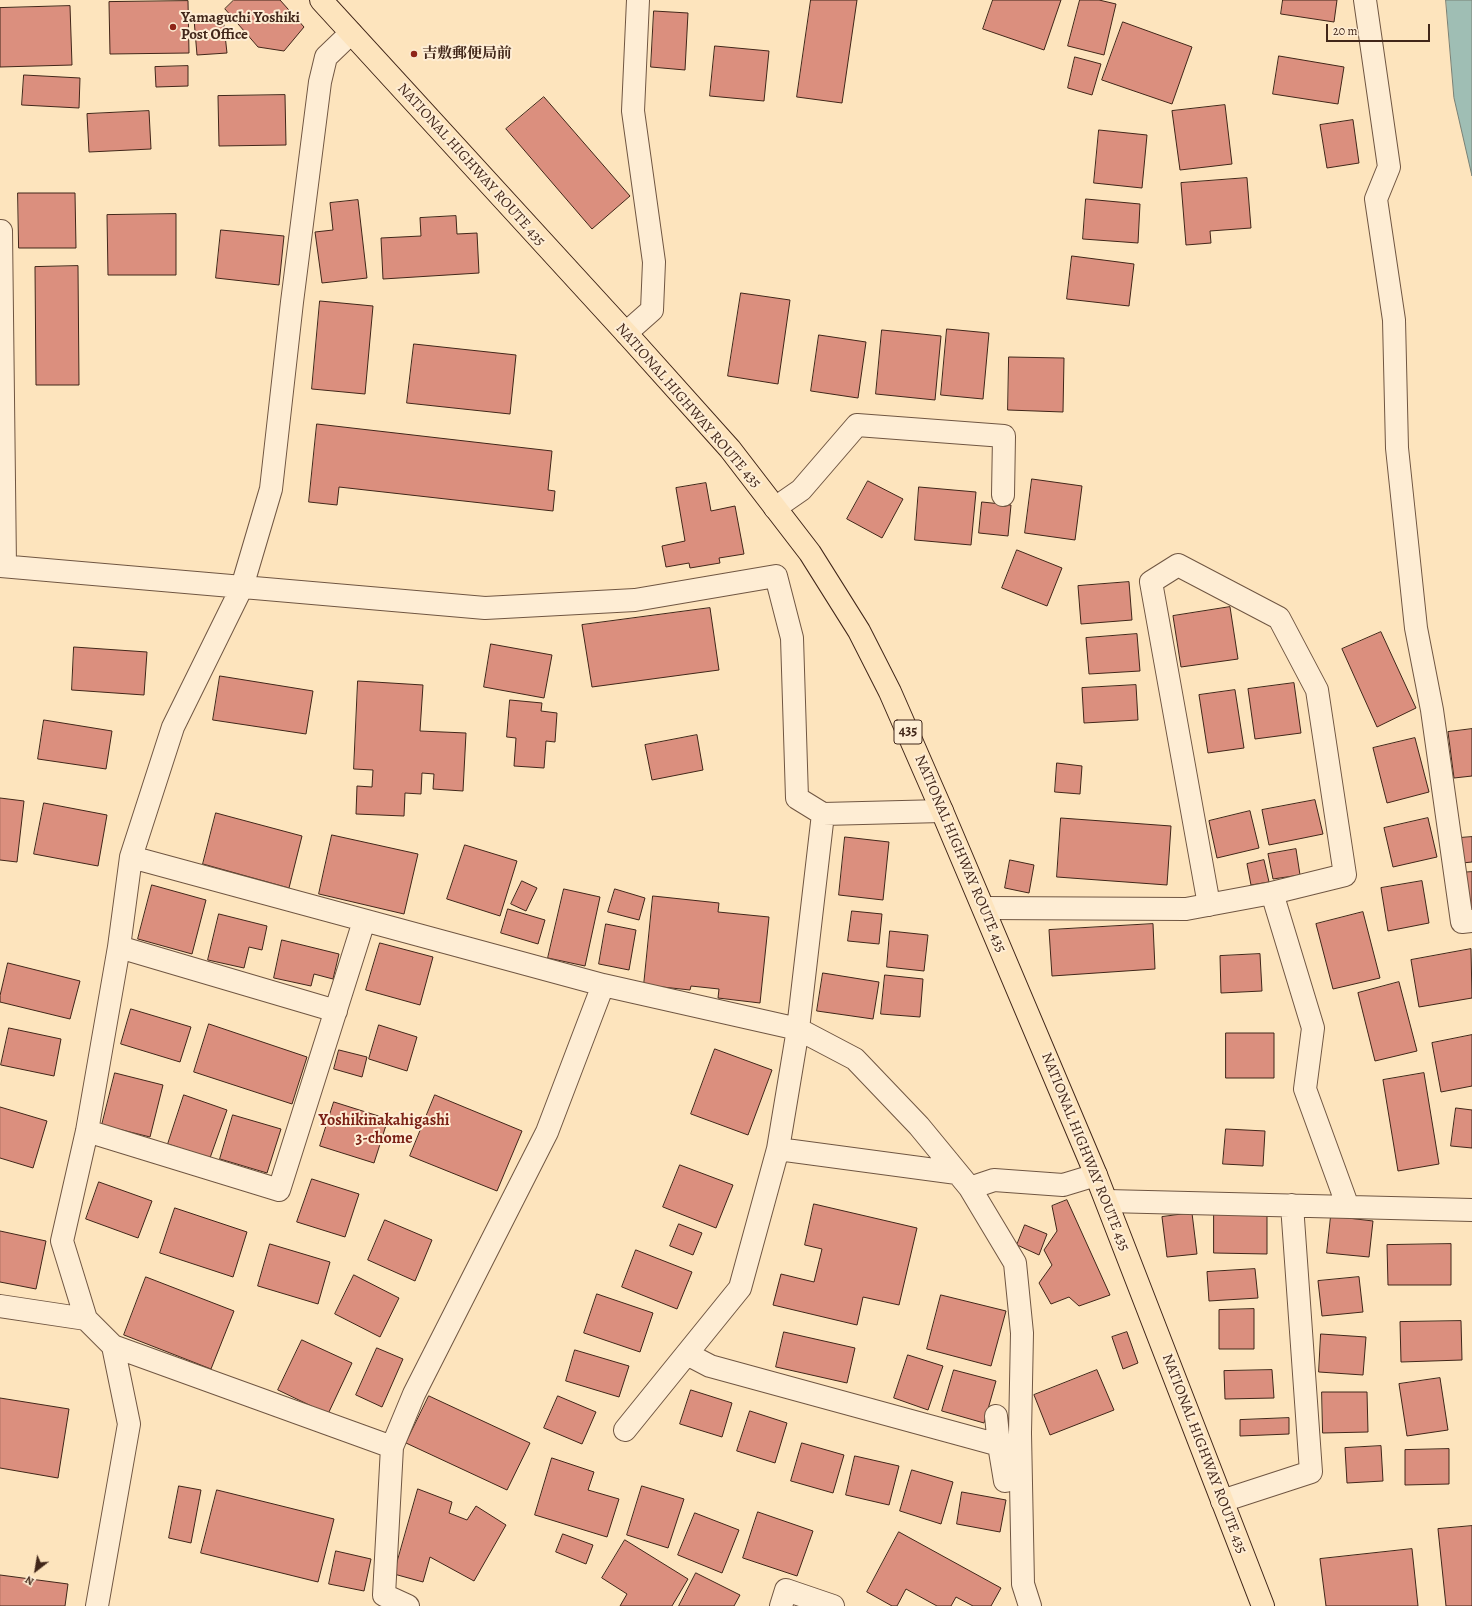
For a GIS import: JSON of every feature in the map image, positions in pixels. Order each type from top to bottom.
[{"type":"highway","name":"NATIONAL HIGHWAY ROUTE 435","points":[[321,0],[626,333],[730,449],[810,553],[859,631],[890,692],[942,811],[1107,1201],[1263,1606]]},
{"type":"street","points":[[626,333],[652,310],[654,262],[633,111],[638,0]]},
{"type":"street","points":[[1365,0],[1389,167],[1376,199],[1394,320],[1398,448],[1416,628],[1432,710],[1462,922],[1472,921]]},
{"type":"street","points":[[351,33],[326,57],[320,82],[292,302],[271,489],[242,587],[173,727],[131,857],[119,947],[87,1131],[62,1240],[86,1319],[113,1346],[392,1447]]},
{"type":"street","points":[[0,231],[3,566],[485,608],[635,600],[776,576],[792,638],[797,798],[823,814],[942,811]]},
{"type":"street","points":[[775,508],[801,490],[857,425],[1004,436],[1003,495]]},
{"type":"street","points":[[984,908],[1186,909],[1209,905],[1272,893],[1345,875],[1317,690],[1279,618],[1178,565],[1151,582],[1209,905]]},
{"type":"street","points":[[625,1430],[740,1288],[778,1149],[798,1029],[823,814]]},
{"type":"street","points":[[131,857],[603,985],[798,1029],[854,1059],[919,1126],[963,1181],[1015,1263],[1022,1333],[1020,1433],[1023,1584],[1030,1606]]},
{"type":"street","points":[[1272,893],[1312,1028],[1306,1089],[1348,1207]]},
{"type":"street","points":[[87,1131],[279,1190],[364,921]]},
{"type":"street","points":[[119,947],[336,1011]]},
{"type":"street","points":[[408,1606],[384,1595],[392,1447],[414,1394],[547,1132],[603,985]]},
{"type":"street","points":[[778,1149],[963,1181],[994,1180],[1063,1185],[1096,1175]]},
{"type":"street","points":[[1107,1201],[1472,1210]]},
{"type":"street","points":[[1222,1501],[1311,1472],[1292,1205]]},
{"type":"street","points":[[0,1306],[86,1319]]},
{"type":"street","points":[[97,1606],[129,1424],[113,1346]]},
{"type":"street","points":[[687,1354],[710,1366],[999,1444]]},
{"type":"street","points":[[996,1416],[1005,1481]]},
{"type":"street","points":[[780,1606],[786,1590],[833,1606]]},
{"type":"water","points":[[1446,0],[1472,0],[1472,176],[1454,98]]},
{"type":"building","points":[[234,0],[280,0],[304,27],[284,51],[258,47],[225,9]]},
{"type":"building","points":[[811,0],[857,0],[842,103],[797,97]]},
{"type":"building","points":[[993,0],[1061,0],[1044,50],[983,29]]},
{"type":"building","points":[[1080,0],[1099,0],[1116,4],[1104,55],[1068,46]]},
{"type":"building","points":[[1283,0],[1337,0],[1334,22],[1281,14]]},
{"type":"building","points":[[188,1],[189,53],[110,54],[109,2]]},
{"type":"building","points":[[70,6],[72,65],[0,67],[0,8]]},
{"type":"building","points":[[654,11],[688,13],[685,70],[651,67]]},
{"type":"building","points":[[223,17],[227,53],[197,55],[194,19]]},
{"type":"building","points":[[1123,22],[1192,47],[1172,104],[1102,80]]},
{"type":"building","points":[[715,46],[769,51],[764,101],[710,96]]},
{"type":"building","points":[[1279,56],[1344,67],[1338,104],[1273,94]]},
{"type":"building","points":[[1075,57],[1101,64],[1092,95],[1068,88]]},
{"type":"building","points":[[188,66],[188,86],[156,87],[155,67]]},
{"type":"building","points":[[24,75],[80,78],[79,108],[22,105]]},
{"type":"building","points":[[285,95],[286,145],[219,146],[218,96]]},
{"type":"building","points":[[544,97],[630,196],[592,229],[506,129]]},
{"type":"building","points":[[1225,105],[1232,164],[1180,170],[1172,111]]},
{"type":"building","points":[[149,111],[151,149],[89,152],[87,114]]},
{"type":"building","points":[[1353,120],[1359,163],[1327,168],[1320,125]]},
{"type":"building","points":[[1099,130],[1147,135],[1142,188],[1094,183]]},
{"type":"building","points":[[1247,178],[1251,228],[1210,231],[1211,243],[1186,245],[1181,183]]},
{"type":"building","points":[[18,193],[75,193],[76,248],[19,248]]},
{"type":"building","points":[[1086,199],[1140,204],[1138,243],[1083,239]]},
{"type":"building","points":[[358,200],[367,278],[322,283],[315,232],[333,230],[330,203]]},
{"type":"building","points":[[176,214],[176,275],[108,275],[107,215]]},
{"type":"building","points":[[456,216],[457,234],[477,233],[479,273],[383,279],[381,238],[421,236],[420,218]]},
{"type":"building","points":[[221,230],[284,236],[279,285],[216,278]]},
{"type":"building","points":[[1072,256],[1134,264],[1129,306],[1067,299]]},
{"type":"building","points":[[78,266],[79,385],[36,385],[35,267]]},
{"type":"building","points":[[741,293],[790,300],[778,384],[728,376]]},
{"type":"building","points":[[320,301],[373,306],[365,394],[312,389]]},
{"type":"building","points":[[947,329],[989,333],[983,399],[941,395]]},
{"type":"building","points":[[882,330],[941,336],[935,400],[876,394]]},
{"type":"building","points":[[819,335],[866,342],[858,398],[811,391]]},
{"type":"building","points":[[414,344],[516,355],[510,414],[407,403]]},
{"type":"building","points":[[1009,357],[1064,358],[1063,412],[1008,410]]},
{"type":"building","points":[[317,424],[552,451],[548,490],[555,491],[553,511],[339,487],[337,505],[309,502]]},
{"type":"building","points":[[1032,479],[1082,486],[1075,540],[1025,533]]},
{"type":"building","points":[[868,481],[903,499],[882,538],[847,519]]},
{"type":"building","points":[[706,483],[711,511],[735,506],[744,554],[719,558],[720,563],[690,568],[689,563],[666,567],[662,546],[685,541],[676,488]]},
{"type":"building","points":[[919,487],[976,492],[971,545],[915,540]]},
{"type":"building","points":[[982,502],[1011,505],[1008,536],[979,533]]},
{"type":"building","points":[[1017,550],[1062,568],[1047,606],[1002,588]]},
{"type":"building","points":[[1129,582],[1132,620],[1081,624],[1078,586]]},
{"type":"building","points":[[1230,607],[1238,659],[1181,667],[1173,616]]},
{"type":"building","points":[[710,608],[719,670],[592,687],[582,625]]},
{"type":"building","points":[[1381,632],[1416,708],[1377,727],[1342,649]]},
{"type":"building","points":[[1137,634],[1140,671],[1089,674],[1086,638]]},
{"type":"building","points":[[491,644],[552,655],[544,698],[484,687]]},
{"type":"building","points":[[74,647],[147,652],[144,695],[72,690]]},
{"type":"building","points":[[220,676],[313,691],[306,734],[213,720]]},
{"type":"building","points":[[358,681],[423,685],[420,731],[466,733],[463,791],[433,789],[434,774],[422,773],[421,794],[405,793],[404,816],[356,814],[357,786],[372,787],[373,770],[354,769]]},
{"type":"building","points":[[1294,683],[1301,733],[1255,739],[1248,689]]},
{"type":"building","points":[[1136,685],[1138,720],[1084,723],[1082,688]]},
{"type":"building","points":[[1235,690],[1244,748],[1208,753],[1199,695]]},
{"type":"building","points":[[510,700],[542,703],[541,711],[557,713],[555,742],[546,741],[544,768],[514,766],[516,738],[507,737]]},
{"type":"building","points":[[44,720],[112,731],[106,769],[38,759]]},
{"type":"building","points":[[1472,729],[1472,776],[1454,778],[1448,732]]},
{"type":"building","points":[[697,735],[703,770],[652,780],[645,745]]},
{"type":"building","points":[[1415,738],[1429,792],[1387,803],[1373,748]]},
{"type":"building","points":[[1057,763],[1082,766],[1080,794],[1055,792]]},
{"type":"building","points":[[0,798],[24,801],[17,862],[0,860]]},
{"type":"building","points":[[1315,800],[1323,834],[1269,845],[1262,810]]},
{"type":"building","points":[[44,803],[107,815],[98,866],[34,854]]},
{"type":"building","points":[[1250,811],[1259,848],[1217,858],[1209,821]]},
{"type":"building","points":[[216,813],[302,836],[289,888],[203,864]]},
{"type":"building","points":[[1061,818],[1171,826],[1167,885],[1057,877]]},
{"type":"building","points":[[1428,818],[1437,857],[1393,867],[1384,828]]},
{"type":"building","points":[[332,835],[418,854],[404,914],[319,894]]},
{"type":"building","points":[[845,837],[889,842],[883,900],[839,895]]},
{"type":"building","points":[[1472,837],[1472,862],[1462,863],[1459,838]]},
{"type":"building","points":[[465,845],[517,861],[500,916],[447,899]]},
{"type":"building","points":[[1296,849],[1300,875],[1273,879],[1268,854]]},
{"type":"building","points":[[1010,860],[1034,865],[1029,893],[1005,888]]},
{"type":"building","points":[[1264,860],[1269,882],[1251,885],[1247,864]]},
{"type":"building","points":[[1472,872],[1472,908],[1463,909],[1459,873]]},
{"type":"building","points":[[522,881],[537,888],[526,911],[511,904]]},
{"type":"building","points":[[1422,881],[1429,923],[1388,931],[1381,888]]},
{"type":"building","points":[[152,885],[206,900],[192,954],[138,939]]},
{"type":"building","points":[[564,889],[600,897],[585,966],[548,958]]},
{"type":"building","points":[[615,889],[645,898],[639,920],[608,912]]},
{"type":"building","points":[[653,896],[719,903],[718,912],[769,917],[760,1003],[718,998],[719,989],[691,986],[690,990],[644,985]]},
{"type":"building","points":[[508,909],[545,920],[538,944],[501,933]]},
{"type":"building","points":[[852,911],[882,914],[879,944],[848,941]]},
{"type":"building","points":[[1363,912],[1380,978],[1333,989],[1316,924]]},
{"type":"building","points":[[219,914],[267,926],[262,950],[249,947],[244,968],[208,960]]},
{"type":"building","points":[[606,924],[636,930],[629,970],[599,964]]},
{"type":"building","points":[[1153,924],[1155,969],[1052,976],[1049,930]]},
{"type":"building","points":[[890,931],[928,935],[924,971],[887,967]]},
{"type":"building","points":[[282,940],[339,954],[333,979],[314,974],[311,986],[274,978]]},
{"type":"building","points":[[380,943],[433,957],[420,1005],[366,990]]},
{"type":"building","points":[[1471,949],[1472,998],[1419,1007],[1411,960]]},
{"type":"building","points":[[1260,954],[1262,991],[1221,993],[1220,956]]},
{"type":"building","points":[[8,963],[80,981],[70,1019],[0,1002],[0,996]]},
{"type":"building","points":[[823,973],[879,982],[873,1019],[817,1011]]},
{"type":"building","points":[[885,975],[923,979],[920,1017],[881,1014]]},
{"type":"building","points":[[1399,982],[1417,1051],[1375,1061],[1358,993]]},
{"type":"building","points":[[131,1009],[191,1027],[180,1062],[121,1044]]},
{"type":"building","points":[[209,1024],[307,1057],[292,1104],[194,1072]]},
{"type":"building","points":[[379,1025],[417,1037],[407,1071],[369,1059]]},
{"type":"building","points":[[9,1028],[61,1039],[54,1076],[1,1065]]},
{"type":"building","points":[[1226,1033],[1274,1033],[1274,1078],[1226,1078]]},
{"type":"building","points":[[1472,1035],[1472,1086],[1441,1092],[1432,1043]]},
{"type":"building","points":[[715,1049],[772,1070],[748,1135],[691,1114]]},
{"type":"building","points":[[339,1050],[367,1057],[362,1077],[334,1069]]},
{"type":"building","points":[[115,1073],[163,1085],[150,1137],[102,1125]]},
{"type":"building","points":[[1424,1073],[1439,1164],[1398,1171],[1383,1080]]},
{"type":"building","points":[[184,1095],[227,1110],[210,1158],[168,1144]]},
{"type":"building","points":[[435,1095],[522,1131],[497,1191],[410,1156]]},
{"type":"building","points":[[334,1102],[388,1119],[374,1163],[320,1146]]},
{"type":"building","points":[[0,1107],[47,1121],[33,1168],[0,1158]]},
{"type":"building","points":[[1456,1108],[1472,1110],[1472,1148],[1451,1146]]},
{"type":"building","points":[[233,1115],[281,1129],[267,1173],[220,1159]]},
{"type":"building","points":[[1226,1129],[1265,1131],[1263,1166],[1223,1164]]},
{"type":"building","points":[[680,1165],[733,1185],[716,1228],[663,1207]]},
{"type":"building","points":[[312,1179],[359,1194],[345,1237],[297,1222]]},
{"type":"building","points":[[99,1182],[152,1201],[138,1238],[86,1219]]},
{"type":"building","points":[[1067,1200],[1110,1295],[1079,1306],[1069,1297],[1051,1304],[1039,1283],[1052,1265],[1044,1250],[1057,1231],[1052,1206]]},
{"type":"building","points":[[814,1204],[917,1228],[899,1305],[863,1297],[857,1325],[773,1305],[781,1274],[814,1282],[822,1249],[805,1245]]},
{"type":"building","points":[[175,1208],[247,1232],[233,1277],[160,1253]]},
{"type":"building","points":[[1192,1213],[1197,1254],[1167,1257],[1162,1217]]},
{"type":"building","points":[[1214,1214],[1267,1214],[1267,1254],[1214,1253]]},
{"type":"building","points":[[1331,1216],[1373,1221],[1369,1257],[1327,1253]]},
{"type":"building","points":[[385,1220],[432,1240],[415,1281],[368,1260]]},
{"type":"building","points":[[679,1224],[702,1233],[693,1255],[670,1246]]},
{"type":"building","points":[[1025,1225],[1047,1234],[1039,1255],[1017,1245]]},
{"type":"building","points":[[0,1231],[46,1241],[36,1289],[0,1282]]},
{"type":"building","points":[[270,1244],[330,1262],[318,1304],[258,1286]]},
{"type":"building","points":[[1451,1244],[1451,1285],[1388,1285],[1387,1245]]},
{"type":"building","points":[[636,1250],[692,1272],[677,1309],[622,1287]]},
{"type":"building","points":[[1255,1269],[1258,1298],[1209,1301],[1207,1272]]},
{"type":"building","points":[[354,1275],[399,1298],[380,1337],[335,1314]]},
{"type":"building","points":[[146,1277],[234,1311],[211,1369],[124,1335]]},
{"type":"building","points":[[1359,1277],[1363,1312],[1322,1316],[1318,1281]]},
{"type":"building","points":[[597,1294],[653,1313],[640,1352],[584,1333]]},
{"type":"building","points":[[941,1295],[1006,1311],[991,1366],[927,1349]]},
{"type":"building","points":[[1254,1309],[1254,1349],[1219,1349],[1219,1310]]},
{"type":"building","points":[[1461,1321],[1462,1360],[1401,1362],[1400,1322]]},
{"type":"building","points":[[784,1332],[855,1348],[847,1383],[776,1367]]},
{"type":"building","points":[[1127,1332],[1138,1363],[1123,1369],[1112,1337]]},
{"type":"building","points":[[1321,1334],[1366,1337],[1363,1375],[1319,1372]]},
{"type":"building","points":[[302,1340],[352,1363],[328,1414],[278,1390]]},
{"type":"building","points":[[377,1348],[403,1359],[382,1407],[356,1395]]},
{"type":"building","points":[[575,1350],[629,1366],[619,1397],[566,1381]]},
{"type":"building","points":[[908,1355],[943,1366],[928,1410],[894,1398]]},
{"type":"building","points":[[954,1370],[996,1381],[984,1423],[942,1411]]},
{"type":"building","points":[[1097,1370],[1114,1410],[1050,1435],[1034,1395]]},
{"type":"building","points":[[1272,1370],[1274,1398],[1225,1399],[1224,1371]]},
{"type":"building","points":[[1440,1378],[1448,1430],[1407,1436],[1399,1384]]},
{"type":"building","points":[[691,1390],[732,1403],[722,1437],[680,1424]]},
{"type":"building","points":[[1322,1392],[1367,1392],[1368,1432],[1323,1433]]},
{"type":"building","points":[[429,1396],[530,1443],[507,1490],[406,1443]]},
{"type":"building","points":[[558,1396],[596,1412],[582,1444],[544,1428]]},
{"type":"building","points":[[0,1398],[69,1409],[58,1478],[0,1468]]},
{"type":"building","points":[[750,1411],[787,1423],[775,1463],[737,1451]]},
{"type":"building","points":[[1289,1418],[1289,1434],[1240,1436],[1240,1420]]},
{"type":"building","points":[[802,1443],[844,1455],[833,1493],[791,1481]]},
{"type":"building","points":[[1381,1446],[1383,1481],[1347,1483],[1345,1448]]},
{"type":"building","points":[[1449,1449],[1449,1484],[1405,1485],[1405,1450]]},
{"type":"building","points":[[855,1456],[899,1466],[889,1505],[846,1495]]},
{"type":"building","points":[[552,1458],[594,1472],[588,1490],[619,1499],[607,1537],[535,1515]]},
{"type":"building","points":[[912,1470],[953,1482],[941,1524],[900,1511]]},
{"type":"building","points":[[179,1486],[201,1490],[191,1543],[169,1538]]},
{"type":"building","points":[[642,1486],[684,1499],[668,1548],[627,1535]]},
{"type":"building","points":[[418,1489],[452,1502],[449,1513],[467,1520],[476,1506],[506,1525],[474,1581],[430,1557],[423,1582],[394,1574]]},
{"type":"building","points":[[217,1490],[334,1519],[318,1582],[201,1553]]},
{"type":"building","points":[[962,1492],[1006,1500],[1000,1532],[957,1524]]},
{"type":"building","points":[[758,1512],[813,1531],[797,1576],[743,1558]]},
{"type":"building","points":[[695,1513],[739,1530],[722,1573],[678,1555]]},
{"type":"building","points":[[1472,1526],[1472,1606],[1446,1606],[1438,1529]]},
{"type":"building","points":[[899,1532],[1001,1588],[991,1606],[973,1606],[956,1597],[951,1606],[937,1606],[906,1589],[897,1606],[892,1606],[867,1592]]},
{"type":"building","points":[[563,1534],[593,1545],[586,1564],[556,1552]]},
{"type":"building","points":[[625,1540],[688,1579],[672,1606],[620,1606],[627,1594],[602,1578]]},
{"type":"building","points":[[1412,1549],[1418,1606],[1326,1606],[1320,1559]]},
{"type":"building","points":[[336,1551],[371,1559],[364,1591],[329,1584]]},
{"type":"building","points":[[696,1573],[740,1595],[734,1606],[679,1606]]},
{"type":"building","points":[[0,1575],[68,1584],[65,1606],[0,1606]]},
{"type":"place","name":"Yamaguchi Yoshiki Post Office","points":[[173,27]]},
{"type":"place","name":"吉敷郵便局前","points":[[414,54]]},
{"type":"district","name":"Yoshikinakahigashi 3-chome","points":[[384,1130]]}]
